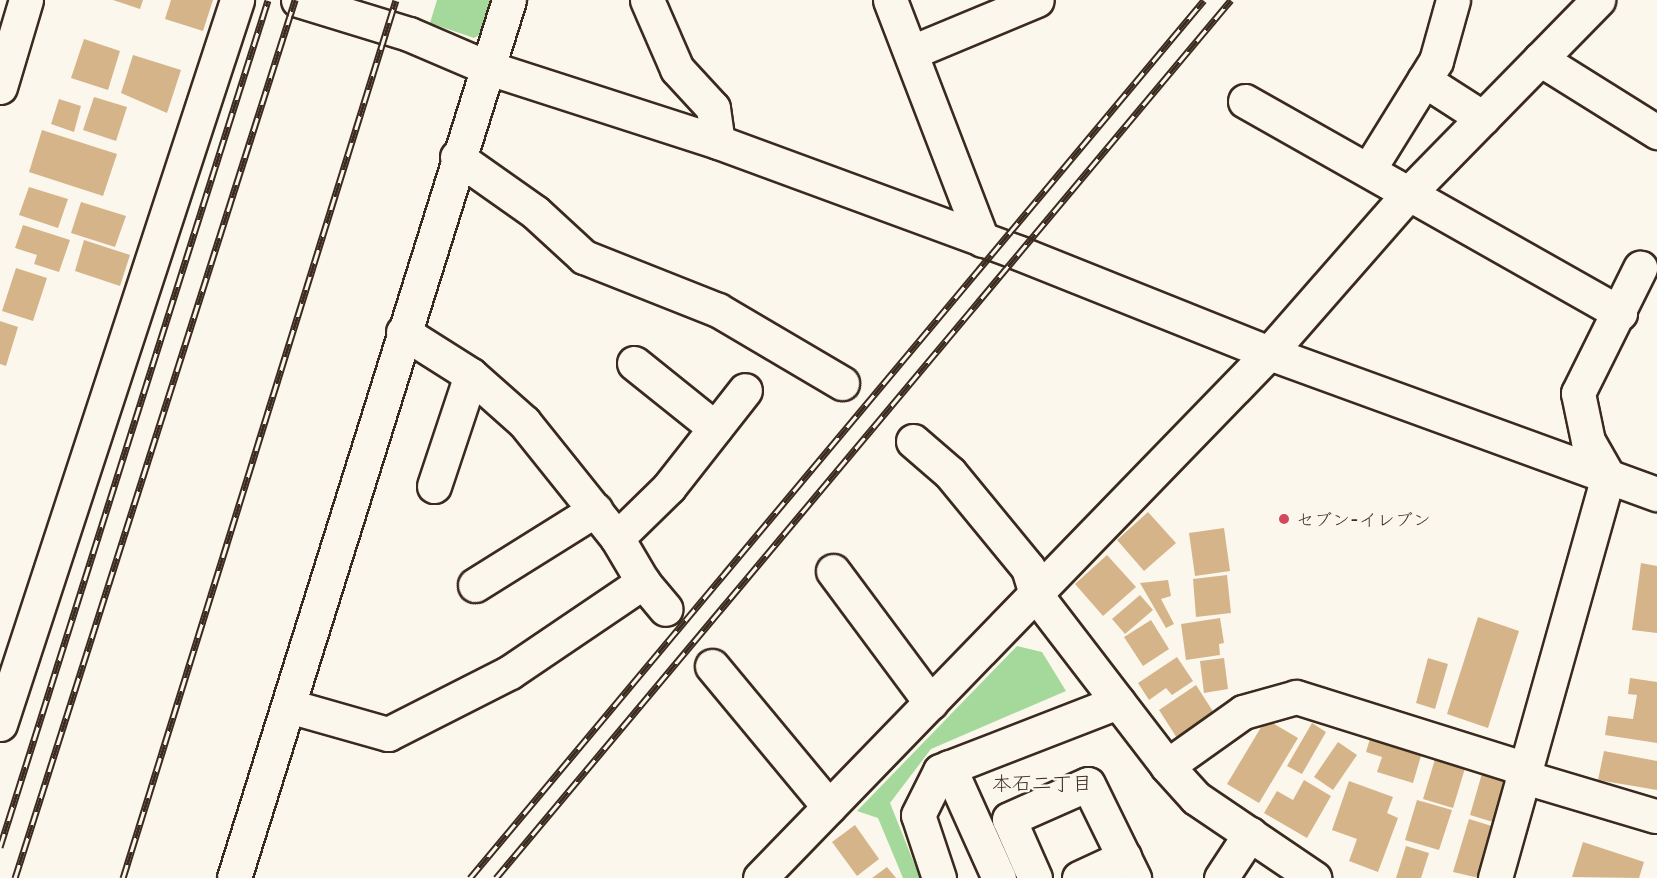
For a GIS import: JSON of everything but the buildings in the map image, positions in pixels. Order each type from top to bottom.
[{"type":"street","points":[[0,87],[26,0]]},
{"type":"street","points":[[0,724],[237,0]]},
{"type":"street","points":[[298,0],[417,37],[486,67],[718,142],[982,240],[1269,353],[1657,494]]},
{"type":"street","points":[[234,878],[457,157],[509,0]]},
{"type":"street","points":[[647,0],[677,69],[713,108],[718,142]]},
{"type":"street","points":[[891,0],[982,240]]},
{"type":"street","points":[[912,52],[1037,0]]},
{"type":"street","points":[[1369,169],[1436,62],[1453,0]]},
{"type":"street","points":[[760,878],[1269,353],[1410,192],[1598,0]]},
{"type":"street","points":[[1540,59],[1657,132]]},
{"type":"street","points":[[1424,80],[1483,118]]},
{"type":"street","points":[[1245,101],[1410,192],[1620,313]]},
{"type":"street","points":[[457,157],[535,213],[584,256],[718,310],[842,383]]},
{"type":"street","points":[[1495,878],[1522,772],[1608,476],[1588,441],[1578,393],[1620,313],[1640,268]]},
{"type":"street","points":[[403,332],[471,375],[524,422],[617,538],[643,582],[666,609]]},
{"type":"street","points":[[634,363],[715,428]]},
{"type":"street","points":[[434,486],[471,375]]},
{"type":"street","points":[[617,538],[669,487],[745,390]]},
{"type":"street","points":[[913,441],[950,473],[1028,568],[1036,595],[1167,766],[1197,798],[1314,878]]},
{"type":"street","points":[[475,585],[595,510]]},
{"type":"street","points":[[833,572],[931,703]]},
{"type":"street","points":[[289,706],[388,734],[510,672],[643,582]]},
{"type":"street","points":[[0,640],[16,672]]},
{"type":"street","points":[[712,666],[829,807]]},
{"type":"street","points":[[1167,766],[1243,712],[1296,697],[1655,816]]},
{"type":"street","points":[[939,878],[918,815],[940,771],[1119,702]]},
{"type":"street","points":[[949,767],[999,878]]},
{"type":"street","points":[[978,832],[1088,784],[1129,867],[1078,878]]},
{"type":"street","points":[[1009,819],[1035,878]]},
{"type":"street","points":[[1221,878],[1250,834]]},
{"type":"green space","points":[[437,0],[498,0],[489,30],[474,38],[430,23]]},
{"type":"green space","points":[[1017,646],[1042,652],[1066,691],[931,749],[890,803],[920,878],[903,878],[878,818],[857,811]]},
{"type":"railway","points":[[0,847],[268,0]]},
{"type":"railway","points":[[15,878],[295,0]]},
{"type":"railway","points":[[123,878],[396,0]]},
{"type":"railway","points":[[470,878],[1204,0]]},
{"type":"railway","points":[[496,878],[1231,0]]},
{"type":"place","name":"セブン-イレブン","points":[[1284,519]]},
{"type":"district","name":"本石二丁目","points":[[1042,782]]}]
